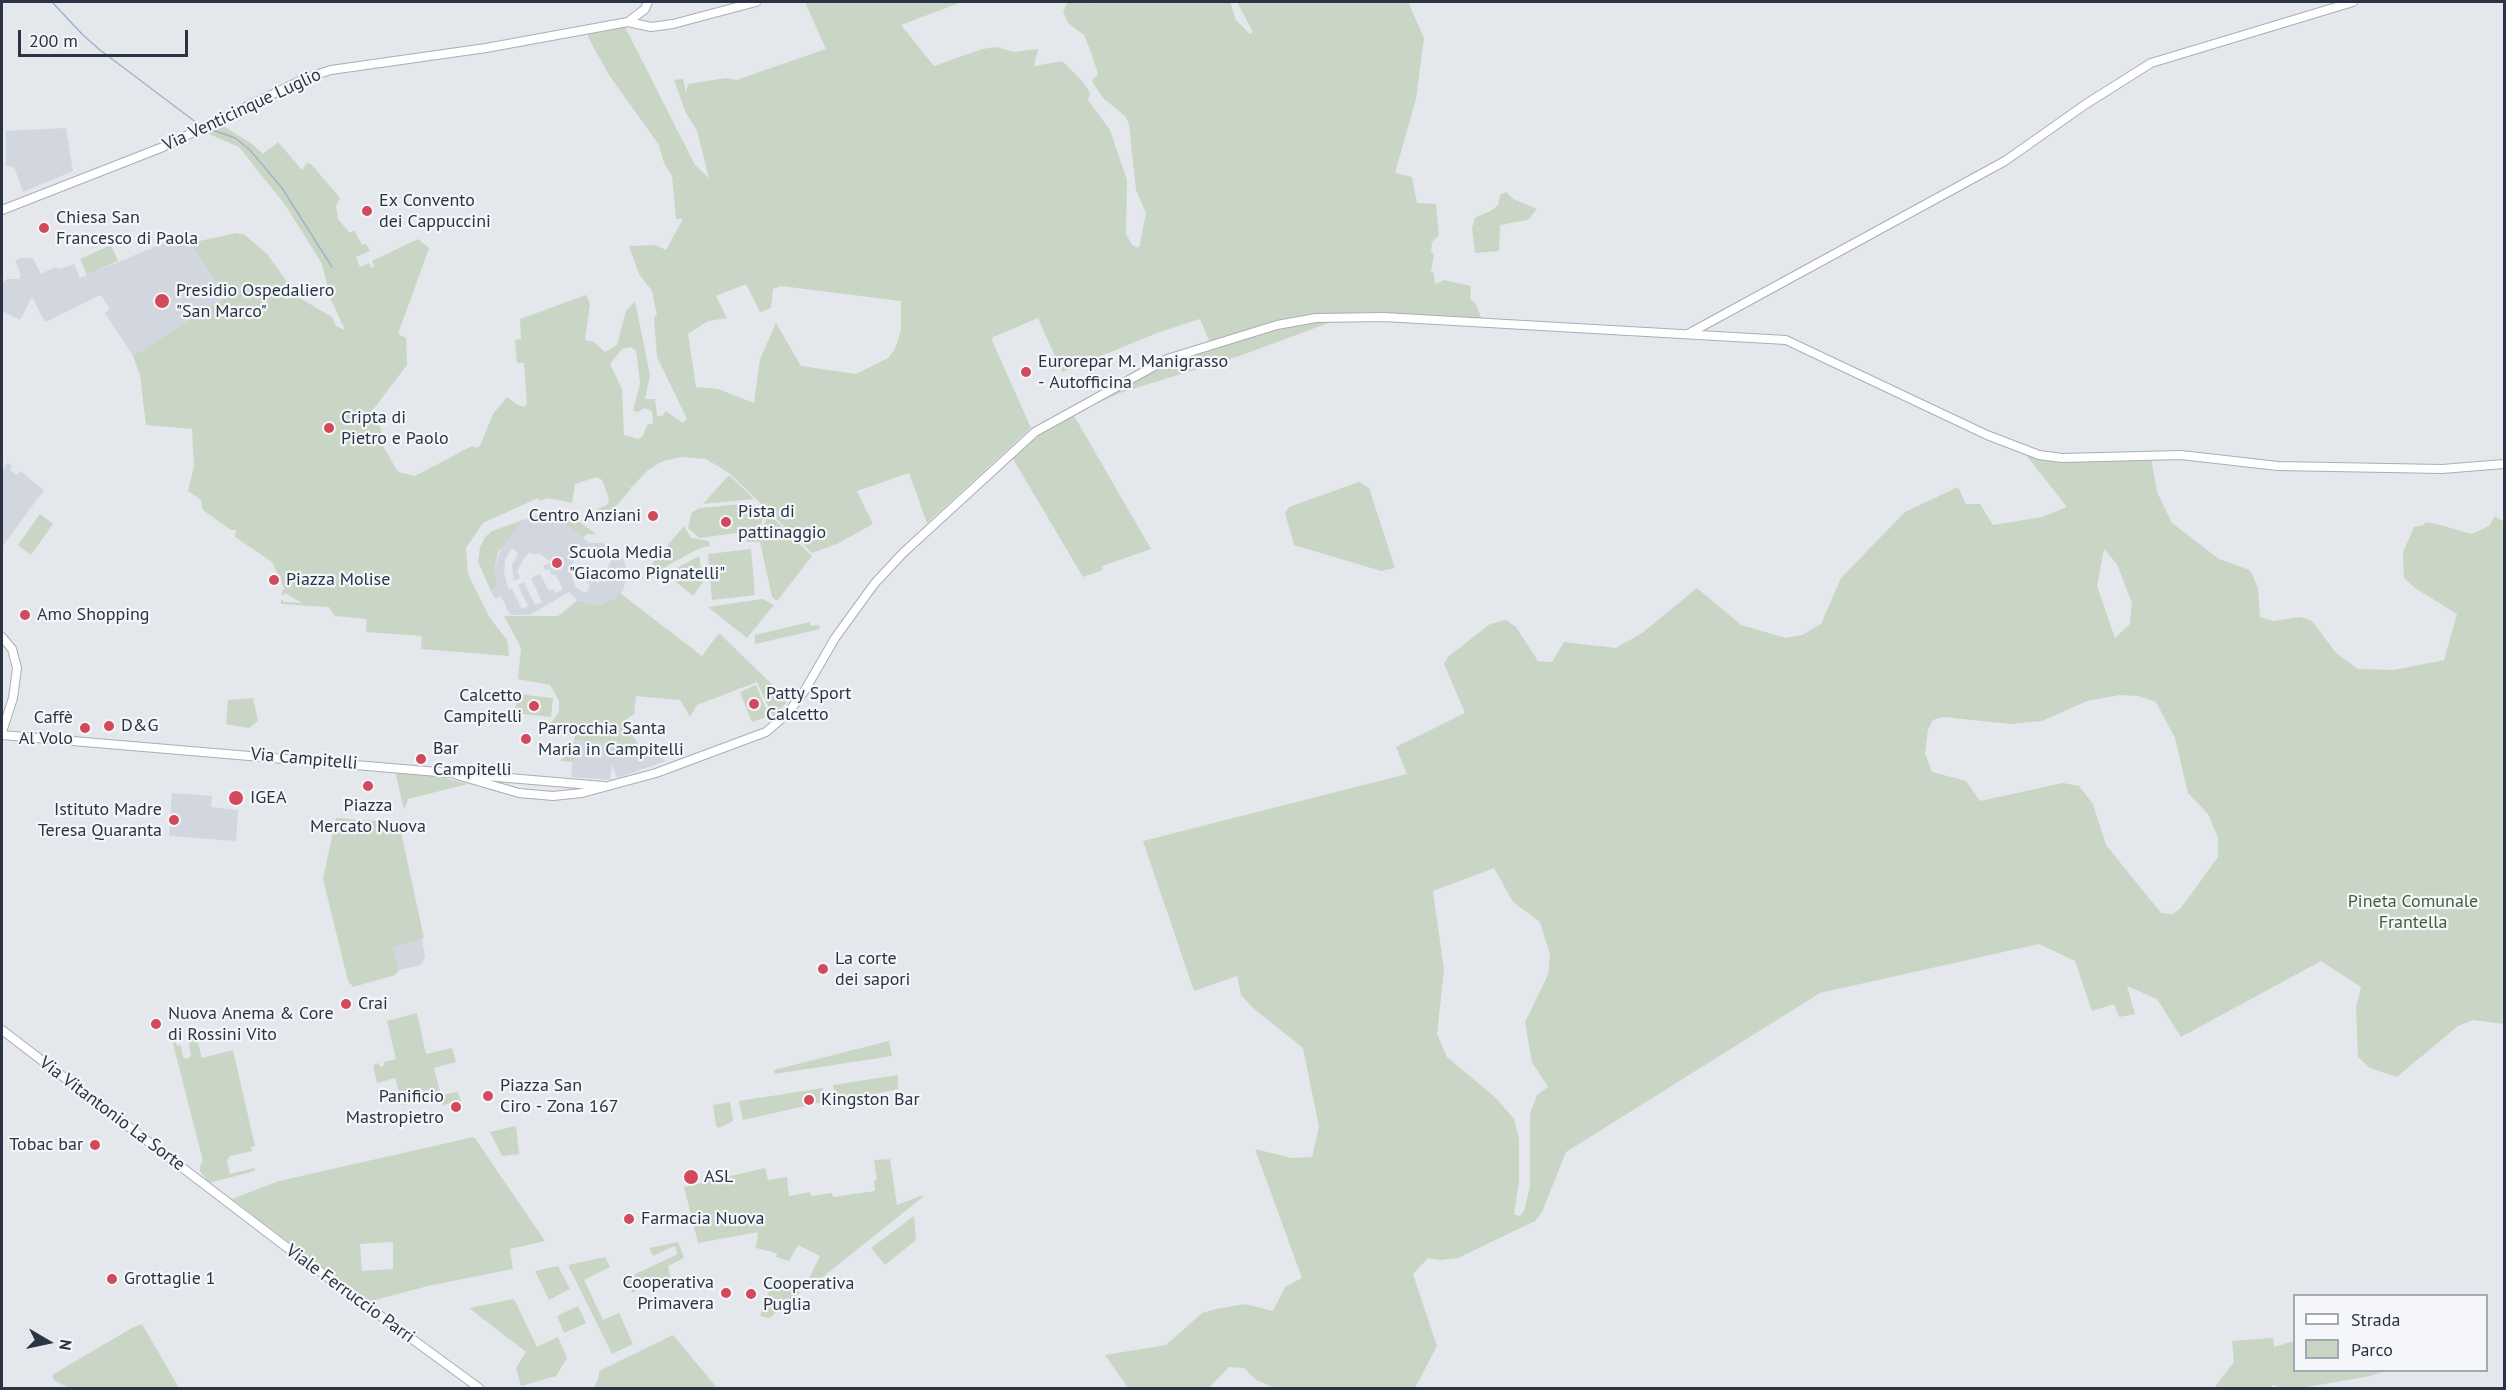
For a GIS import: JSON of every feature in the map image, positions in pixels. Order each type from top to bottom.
[{"type":"street","points":[[631,21],[645,9],[648,2]]},
{"type":"street","name":"Via Venticinque Luglio","points":[[2,210],[163,147],[306,78],[331,70],[486,48],[631,21],[651,27],[673,24],[756,2]]},
{"type":"street","points":[[1687,334],[2005,161],[2086,104],[2151,63],[2353,2]]},
{"type":"street","points":[[457,775],[486,785],[537,795],[575,794],[665,770],[766,732],[788,713],[861,601],[911,545],[1035,432],[1167,359],[1277,325],[1333,316],[1390,317],[1786,340],[1987,435],[2039,455],[2062,458],[2181,455],[2278,466],[2450,469],[2505,464]]},
{"type":"street","points":[[2,637],[12,649],[17,668],[13,698],[2,733]]},
{"type":"street","name":"Via Campitelli","points":[[2,733],[392,766],[457,775],[607,786]]},
{"type":"street","name":"Via Vitantonio La Sorte","points":[[2,1030],[223,1198]]},
{"type":"street","name":"Viale Ferruccio Parri","points":[[223,1198],[479,1389]]},
{"type":"shaded area","points":[[66,128],[73,171],[23,192],[14,167],[6,166],[6,131]]},
{"type":"shaded area","name":"Presidio Ospedaliero \"San Marco\"","points":[[169,241],[172,246],[190,243],[226,297],[133,356],[105,313],[110,309],[101,295],[45,322],[32,297],[20,320],[2,311],[2,283],[7,279],[19,279],[21,275],[15,261],[20,258],[33,258],[41,274],[55,267],[61,269],[74,264],[80,278]]},
{"type":"shaded area","points":[[7,463],[12,466],[10,470],[17,475],[20,471],[44,490],[2,547],[2,471]]},
{"type":"shaded area","name":"Scuola Media \"Giacomo Pignatelli\"","points":[[551,512],[589,543],[602,543],[618,552],[625,563],[627,577],[623,590],[614,599],[600,605],[588,604],[576,599],[569,592],[530,615],[510,615],[501,596],[495,599],[491,591],[496,587],[494,570],[502,545],[523,520]],"holes":[[[512,548],[518,553],[512,565],[514,581],[520,578],[517,572],[530,552],[540,554],[551,562],[543,566],[546,571],[549,569],[552,575],[555,574],[563,589],[555,593],[553,589],[549,591],[540,574],[531,578],[542,602],[535,605],[524,582],[518,585],[528,606],[522,609],[512,589],[509,589],[504,573],[505,560]],[[588,548],[603,550],[604,557],[608,554],[608,557],[612,559],[605,574],[602,573],[598,584],[596,581],[592,582],[587,579],[585,581],[590,585],[586,593],[576,588],[570,571],[575,557]]]},
{"type":"shaded area","points":[[575,740],[613,743],[613,752],[639,745],[666,761],[617,778],[612,765],[610,780],[571,777]]},
{"type":"shaded area","points":[[172,793],[212,796],[211,807],[238,810],[236,841],[169,836]]},
{"type":"shaded area","points":[[422,939],[425,957],[421,965],[399,970],[392,948]]},
{"type":"green space","points":[[805,2],[962,2],[901,25],[934,66],[982,49],[997,47],[1014,52],[1038,49],[1034,66],[1062,61],[1083,82],[1090,93],[1088,100],[1110,130],[1127,180],[1126,234],[1132,245],[1139,248],[1146,213],[1136,190],[1129,125],[1126,117],[1103,98],[1092,81],[1098,74],[1084,35],[1068,23],[1063,11],[1068,2],[1089,2],[1090,4],[1096,2],[1230,2],[1236,20],[1250,34],[1253,32],[1237,2],[1408,2],[1424,38],[1416,99],[1395,173],[1412,177],[1417,203],[1436,204],[1439,235],[1432,242],[1431,253],[1434,253],[1431,272],[1434,273],[1435,284],[1444,280],[1471,286],[1470,299],[1476,304],[1482,320],[1378,312],[1323,314],[1210,343],[1200,319],[1157,333],[1062,372],[1038,318],[991,338],[1031,428],[927,523],[909,473],[857,491],[873,524],[837,544],[812,553],[729,473],[706,459],[682,457],[663,461],[648,470],[631,488],[622,481],[631,489],[601,523],[591,515],[593,511],[607,505],[609,499],[602,480],[597,477],[575,484],[572,503],[548,498],[540,501],[538,498],[483,523],[466,548],[468,574],[490,618],[507,640],[509,656],[421,649],[422,636],[366,632],[367,619],[335,616],[329,607],[281,604],[281,599],[284,602],[302,603],[285,593],[282,597],[282,590],[285,590],[272,562],[235,537],[236,530],[231,530],[203,510],[201,500],[188,491],[194,466],[192,429],[146,425],[140,375],[133,356],[226,297],[190,243],[237,233],[245,235],[267,254],[298,297],[332,317],[336,326],[345,330],[331,300],[322,264],[286,206],[239,147],[202,131],[217,122],[252,144],[263,154],[278,142],[302,170],[307,163],[312,165],[340,198],[336,206],[338,219],[350,233],[354,230],[362,245],[366,244],[370,251],[356,257],[360,267],[369,263],[371,268],[374,267],[372,261],[418,239],[429,248],[398,334],[406,338],[407,365],[369,415],[381,428],[384,448],[398,472],[415,476],[472,446],[476,448],[480,446],[493,414],[507,397],[518,405],[524,407],[527,404],[524,363],[517,363],[515,340],[521,339],[520,319],[586,295],[590,304],[585,340],[594,342],[605,352],[617,345],[626,311],[635,301],[650,375],[645,399],[655,399],[657,416],[662,416],[666,411],[683,423],[687,419],[657,357],[654,317],[657,316],[652,291],[639,274],[629,246],[655,245],[666,250],[683,219],[676,219],[672,176],[664,163],[659,145],[609,75],[588,37],[588,31],[625,27],[695,165],[709,178],[697,131],[686,113],[674,80],[683,79],[686,93],[688,84],[726,78],[736,80],[826,49]],"holes":[[[746,284],[760,312],[771,308],[773,289],[781,286],[901,301],[901,330],[895,349],[888,358],[856,374],[801,366],[776,323],[760,359],[754,403],[718,389],[696,387],[688,334],[708,321],[727,318],[716,296]],[[631,347],[636,351],[640,383],[633,411],[638,412],[644,408],[652,411],[653,423],[647,425],[643,436],[638,439],[624,435],[622,389],[610,364],[622,349]]]},
{"type":"green space","points":[[1506,192],[1513,199],[1537,209],[1528,220],[1500,225],[1499,251],[1475,253],[1472,228],[1475,218],[1498,205],[1500,195]]},
{"type":"green space","points":[[111,245],[118,261],[87,275],[80,259]]},
{"type":"green space","points":[[1329,318],[1334,321],[1242,355],[1120,393],[1073,414],[1151,549],[1102,566],[1103,570],[1083,577],[1010,454],[1056,418],[1117,383],[1273,328]]},
{"type":"green space","name":"Pineta Comunale Frantella","points":[[2026,455],[2068,460],[2151,458],[2157,492],[2172,523],[2219,559],[2250,570],[2258,588],[2260,617],[2273,621],[2301,617],[2312,621],[2336,653],[2358,669],[2394,670],[2444,660],[2457,614],[2415,588],[2404,578],[2403,552],[2414,527],[2424,525],[2425,522],[2472,534],[2489,526],[2495,516],[2504,522],[2504,1024],[2473,1020],[2458,1026],[2397,1077],[2370,1068],[2358,1057],[2356,1007],[2361,987],[2321,961],[2181,1037],[2157,999],[2127,986],[2135,1014],[2119,1017],[2114,1004],[2092,1011],[2075,961],[2039,944],[1820,993],[1566,1152],[1542,1212],[1535,1221],[1458,1258],[1440,1260],[1428,1258],[1413,1274],[1437,1346],[1415,1388],[1276,1388],[1256,1380],[1244,1368],[1229,1367],[1209,1388],[1128,1388],[1105,1355],[1166,1345],[1202,1313],[1216,1309],[1245,1304],[1273,1311],[1285,1287],[1302,1278],[1255,1149],[1292,1158],[1312,1157],[1319,1127],[1303,1048],[1254,1009],[1241,995],[1237,976],[1194,991],[1143,841],[1407,774],[1396,747],[1465,713],[1444,664],[1448,657],[1490,624],[1506,620],[1516,627],[1538,661],[1552,662],[1564,642],[1616,648],[1642,633],[1697,588],[1741,625],[1786,638],[1802,635],[1821,624],[1841,578],[1905,512],[1958,487],[1966,504],[1980,504],[1993,525],[2042,517],[2067,507]],"holes":[[[2104,549],[2117,564],[2132,603],[2130,624],[2115,638],[2097,586]],[[2120,695],[2138,696],[2156,702],[2175,738],[2188,793],[2208,814],[2218,838],[2218,857],[2181,908],[2173,914],[2161,913],[2106,845],[2093,804],[2079,786],[2063,783],[1980,801],[1966,781],[1932,772],[1925,753],[1928,729],[1933,720],[1943,717],[2011,724],[2042,721],[2087,701]],[[1494,868],[1513,902],[1540,922],[1550,955],[1548,975],[1525,1022],[1532,1062],[1548,1087],[1537,1095],[1530,1114],[1530,1187],[1524,1211],[1520,1216],[1514,1214],[1519,1182],[1519,1139],[1514,1119],[1497,1099],[1447,1057],[1437,1034],[1444,970],[1433,891]]]},
{"type":"green space","points":[[729,475],[754,499],[703,504]]},
{"type":"green space","points":[[1359,482],[1369,488],[1395,568],[1381,571],[1294,545],[1285,513],[1289,507]]},
{"type":"green space","name":"Pista di pattinaggio","points":[[752,503],[761,509],[764,517],[758,530],[699,538],[688,528],[692,512],[700,508]]},
{"type":"green space","points":[[766,511],[812,556],[777,601],[772,597],[760,542],[747,542],[746,536],[762,531]]},
{"type":"green space","points":[[551,512],[570,515],[596,534],[587,534],[583,538]]},
{"type":"green space","points":[[40,514],[53,524],[31,555],[18,545]]},
{"type":"green space","points":[[523,520],[498,552],[494,570],[497,587],[491,591],[478,562],[480,547],[485,537],[492,531]]},
{"type":"green space","points":[[684,526],[691,538],[709,541],[710,546],[700,548],[668,565],[662,571],[652,564]]},
{"type":"green space","points":[[751,549],[755,595],[712,600],[708,554]]},
{"type":"green space","points":[[699,556],[703,582],[693,596],[668,575],[671,571]]},
{"type":"green space","points":[[620,593],[702,656],[719,633],[784,696],[786,703],[773,717],[757,682],[697,705],[690,717],[680,700],[636,696],[634,714],[627,719],[625,725],[639,745],[613,752],[613,743],[575,740],[573,762],[560,761],[573,747],[575,736],[551,734],[550,724],[559,712],[559,701],[550,685],[518,679],[521,648],[504,616],[558,616],[578,600],[600,605],[614,599]]},
{"type":"green space","points":[[763,599],[774,605],[747,638],[708,607]]},
{"type":"green space","points":[[810,622],[811,626],[819,625],[820,629],[755,644],[755,635]]},
{"type":"green space","name":"Patty Sport Calcetto","points":[[756,685],[769,716],[752,722],[740,692]]},
{"type":"green space","name":"Calcetto Campitelli","points":[[517,694],[553,698],[551,717],[515,713]]},
{"type":"green space","points":[[253,698],[258,721],[249,728],[226,724],[228,700]]},
{"type":"green space","points":[[398,773],[434,775],[468,784],[408,799],[404,810],[396,775]]},
{"type":"green space","points":[[336,818],[399,823],[424,938],[393,948],[399,970],[395,975],[353,987],[348,981],[323,879]]},
{"type":"green space","points":[[417,1013],[426,1054],[452,1048],[456,1062],[434,1068],[441,1095],[458,1092],[461,1101],[443,1105],[441,1096],[402,1105],[395,1078],[377,1083],[373,1065],[379,1063],[380,1067],[385,1065],[384,1062],[396,1059],[387,1021]]},
{"type":"green space","points":[[170,1032],[179,1038],[180,1041],[176,1042],[177,1046],[181,1045],[183,1057],[186,1059],[191,1056],[189,1042],[196,1035],[202,1058],[233,1050],[255,1146],[251,1147],[252,1151],[230,1156],[227,1161],[230,1174],[254,1168],[255,1171],[209,1183],[200,1171],[203,1161]]},
{"type":"green space","points":[[889,1041],[892,1056],[775,1074],[774,1070]]},
{"type":"green space","points":[[898,1075],[898,1089],[837,1102],[833,1085]]},
{"type":"green space","points":[[823,1088],[823,1102],[743,1120],[739,1101]]},
{"type":"green space","points":[[730,1102],[733,1121],[719,1128],[716,1126],[713,1105]]},
{"type":"green space","points":[[516,1126],[519,1154],[502,1156],[490,1132]]},
{"type":"green space","points":[[474,1137],[545,1241],[510,1249],[513,1269],[428,1286],[367,1302],[232,1199],[279,1181]],"holes":[[[393,1242],[393,1269],[362,1271],[360,1244]]]},
{"type":"green space","points":[[890,1159],[897,1205],[923,1195],[923,1197],[814,1284],[809,1278],[820,1256],[798,1245],[789,1261],[776,1257],[777,1254],[773,1252],[756,1248],[758,1232],[698,1243],[684,1187],[765,1168],[768,1180],[787,1177],[789,1196],[810,1192],[811,1196],[832,1193],[833,1197],[875,1191],[874,1181],[877,1180],[874,1160]]},
{"type":"green space","points":[[914,1216],[916,1240],[885,1265],[871,1248]]},
{"type":"green space","points":[[678,1242],[684,1258],[668,1266],[671,1279],[664,1283],[661,1278],[632,1293],[625,1279],[678,1254],[674,1246],[653,1256],[649,1248]]},
{"type":"green space","points":[[605,1257],[610,1267],[584,1280],[603,1320],[619,1313],[633,1344],[612,1354],[568,1265]]},
{"type":"green space","points":[[558,1266],[570,1289],[549,1300],[535,1271]]},
{"type":"green space","points":[[773,1280],[800,1292],[770,1318],[760,1316]]},
{"type":"green space","points":[[514,1299],[537,1347],[558,1337],[567,1358],[556,1376],[521,1386],[516,1368],[526,1352],[469,1308]]},
{"type":"green space","points":[[578,1306],[586,1323],[564,1333],[557,1316]]},
{"type":"green space","points":[[142,1324],[179,1388],[69,1388],[54,1380],[52,1375]]},
{"type":"green space","points":[[673,1335],[717,1388],[594,1388],[599,1371]]},
{"type":"green space","points":[[2273,1338],[2274,1347],[2293,1341],[2293,1372],[2382,1372],[2301,1388],[2272,1385],[2272,1388],[2214,1388],[2234,1362],[2232,1341]]},
{"type":"waterway","points":[[52,2],[100,50],[197,123]]},
{"type":"waterway","points":[[210,129],[235,138],[250,150],[282,188],[332,267]]},
{"type":"place","name":"Ex Convento dei Cappuccini","points":[[367,211]]},
{"type":"place","name":"Chiesa San Francesco di Paola","points":[[44,228]]},
{"type":"place","name":"Presidio Ospedaliero \"San Marco\"","points":[[162,301]]},
{"type":"place","name":"Eurorepar M. Manigrasso - Autofficina","points":[[1026,372]]},
{"type":"place","name":"Cripta di Pietro e Paolo","points":[[329,428]]},
{"type":"place","name":"Centro Anziani","points":[[653,516]]},
{"type":"place","name":"Pista di pattinaggio","points":[[726,522]]},
{"type":"place","name":"Scuola Media \"Giacomo Pignatelli\"","points":[[557,563]]},
{"type":"place","name":"Piazza Molise","points":[[274,580]]},
{"type":"place","name":"Amo Shopping","points":[[25,615]]},
{"type":"place","name":"Patty Sport Calcetto","points":[[754,704]]},
{"type":"place","name":"Calcetto Campitelli","points":[[534,706]]},
{"type":"place","name":"D&G","points":[[109,726]]},
{"type":"place","name":"Caffè Al Volo","points":[[85,728]]},
{"type":"place","name":"Parrocchia Santa Maria in Campitelli","points":[[526,739]]},
{"type":"place","name":"Bar Campitelli","points":[[421,759]]},
{"type":"place","name":"Piazza Mercato Nuova","points":[[368,786]]},
{"type":"place","name":"IGEA","points":[[236,798]]},
{"type":"place","name":"Istituto Madre Teresa Quaranta","points":[[174,820]]},
{"type":"place","name":"La corte dei sapori","points":[[823,969]]},
{"type":"place","name":"Crai","points":[[346,1004]]},
{"type":"place","name":"Nuova Anema & Core di Rossini Vito","points":[[156,1024]]},
{"type":"place","name":"Piazza San Ciro - Zona 167","points":[[488,1096]]},
{"type":"place","name":"Kingston Bar","points":[[809,1100]]},
{"type":"place","name":"Panificio Mastropietro","points":[[456,1107]]},
{"type":"place","name":"Tobac bar","points":[[95,1145]]},
{"type":"place","name":"ASL","points":[[691,1177]]},
{"type":"place","name":"Farmacia Nuova","points":[[629,1219]]},
{"type":"place","name":"Grottaglie 1","points":[[112,1279]]},
{"type":"place","name":"Cooperativa Primavera","points":[[726,1293]]},
{"type":"place","name":"Cooperativa Puglia","points":[[751,1294]]}]
